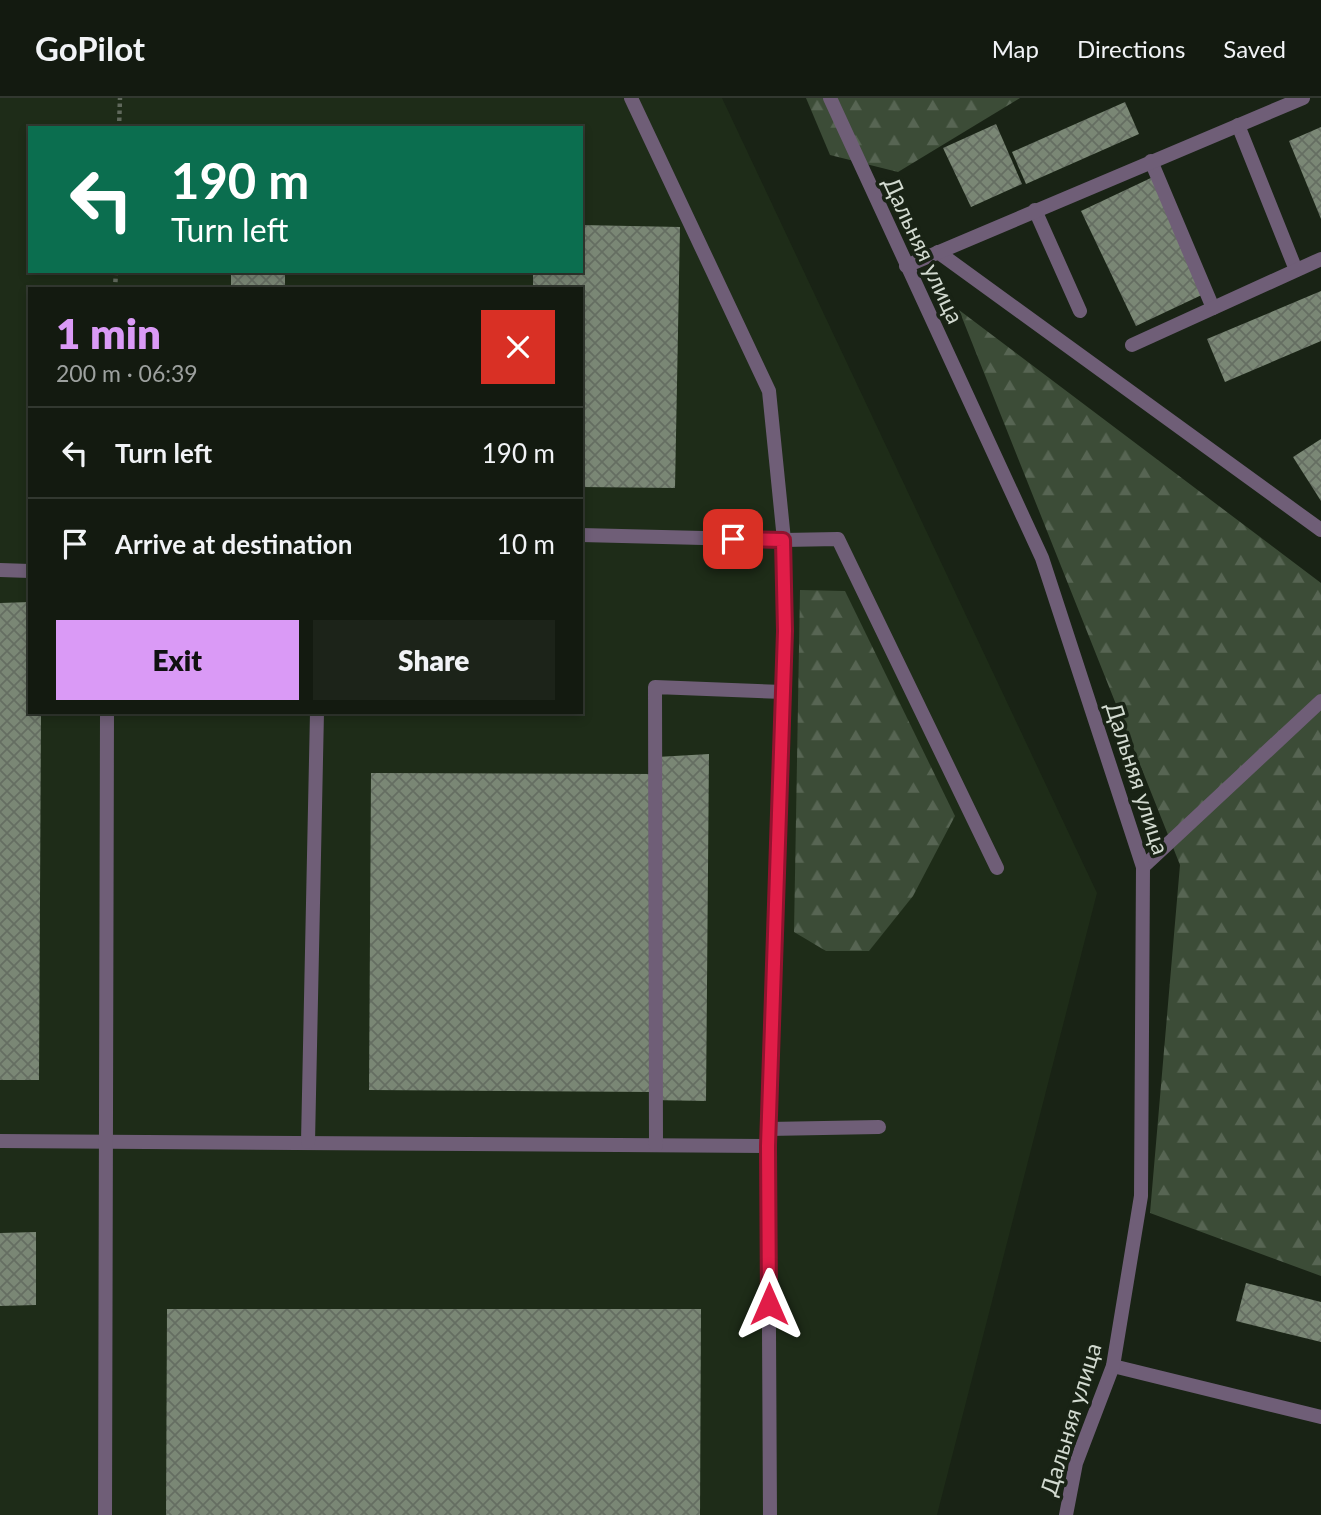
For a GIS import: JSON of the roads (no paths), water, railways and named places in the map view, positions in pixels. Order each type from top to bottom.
[{"type":"street","points":[[631,98],[769,391],[783,540],[783,692],[768,1129],[770,1515]]},
{"type":"street","name":"Дальняя улица","points":[[830,98],[1042,558],[1143,867],[1141,1196],[1114,1366],[1076,1463],[1066,1515]]},
{"type":"street","points":[[906,266],[1303,98]]},
{"type":"street","points":[[1238,125],[1296,270]]},
{"type":"street","points":[[1151,161],[1213,308]]},
{"type":"street","points":[[1035,210],[1080,311]]},
{"type":"street","points":[[938,252],[1321,530]]},
{"type":"street","points":[[1132,345],[1321,259]]},
{"type":"street","points":[[583,535],[838,539],[997,868]]},
{"type":"street","points":[[0,570],[28,571]]},
{"type":"street","points":[[656,1145],[655,687],[783,692]]},
{"type":"street","points":[[1143,867],[1321,701]]},
{"type":"street","points":[[105,1515],[107,714]]},
{"type":"street","points":[[308,1142],[317,714]]},
{"type":"street","points":[[768,1129],[879,1127]]},
{"type":"street","points":[[0,1141],[768,1146]]},
{"type":"street","points":[[1114,1366],[1321,1417]]}]
